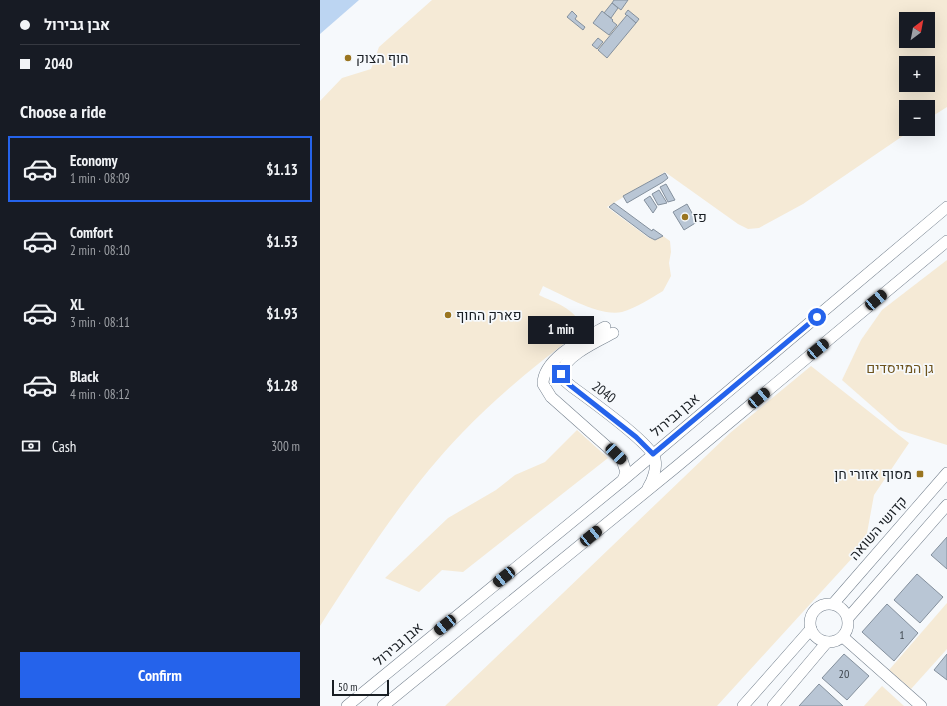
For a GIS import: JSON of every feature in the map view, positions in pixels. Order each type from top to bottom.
[{"type":"street","name":"אבן גבירול","points":[[347,706],[623,480],[947,207]]},
{"type":"street","points":[[383,706],[947,241]]},
{"type":"street","name":"2040","points":[[623,480],[626,472],[622,460],[551,397],[543,384],[545,372],[561,354],[609,330],[571,358],[564,366],[561,374],[567,383],[636,437],[653,454]]},
{"type":"street","points":[[648,489],[654,473],[655,460],[653,454]]},
{"type":"street","name":"קדושי השואה","points":[[833,604],[947,473]]},
{"type":"street","points":[[848,618],[947,505]]},
{"type":"street","points":[[833,604],[842,609],[848,618],[848,628],[838,640],[827,642],[817,638],[811,629],[811,616],[820,606],[833,604]]},
{"type":"street","points":[[743,706],[811,629]]},
{"type":"street","points":[[842,637],[921,706]]},
{"type":"street","points":[[773,706],[827,642]]},
{"type":"green space","name":"פארק החוף","points":[[432,0],[947,0],[947,107],[935,115],[935,100],[899,100],[899,136],[903,136],[803,204],[759,228],[748,229],[738,224],[665,172],[607,207],[649,238],[656,240],[663,236],[670,241],[671,252],[669,263],[671,276],[663,291],[633,308],[622,312],[613,313],[582,304],[543,286],[539,295],[569,310],[578,320],[581,326],[577,334],[503,393],[475,419],[442,455],[404,501],[386,526],[320,626],[320,101],[342,78],[371,69],[379,47]]},
{"type":"green space","name":"גן המייסדים","points":[[947,260],[947,445],[899,430],[842,380],[861,340],[882,310]]},
{"type":"green space","points":[[811,366],[909,443],[874,495],[865,544],[717,706],[445,706],[730,433]]},
{"type":"green space","points":[[577,430],[608,458],[463,572],[442,570],[419,592],[385,578],[448,518],[496,490],[515,475],[545,462]]},
{"type":"green space","points":[[947,603],[947,649],[911,689],[889,670]]},
{"type":"green space","points":[[882,686],[904,706],[864,706]]},
{"type":"water","points":[[320,0],[359,0],[320,34]]},
{"type":"building","points":[[614,0],[628,0],[621,10],[612,3]]},
{"type":"building","points":[[612,3],[618,8],[611,18],[604,13]]},
{"type":"building","points":[[628,10],[639,19],[636,23],[625,14]]},
{"type":"building","points":[[572,11],[577,16],[575,19],[585,27],[583,30],[567,17]]},
{"type":"building","points":[[602,11],[617,25],[609,35],[593,23]]},
{"type":"building","points":[[627,15],[636,23],[607,58],[598,50]]},
{"type":"building","points":[[598,38],[603,42],[597,49],[592,45]]},
{"type":"building","points":[[665,173],[668,178],[663,182],[627,203],[623,196]]},
{"type":"building","points":[[666,184],[675,200],[668,202],[660,187]]},
{"type":"building","points":[[659,190],[667,203],[658,205],[652,194]]},
{"type":"building","points":[[650,196],[657,207],[653,213],[644,200]]},
{"type":"building","points":[[614,203],[652,231],[653,229],[663,236],[655,240],[649,237],[609,207]]},
{"type":"building","name":"פז","points":[[687,204],[697,222],[684,230],[673,212]]},
{"type":"building","points":[[947,537],[947,569],[931,555]]},
{"type":"building","points":[[917,574],[943,597],[920,623],[894,600]]},
{"type":"building","points":[[887,604],[918,633],[894,661],[862,632]]},
{"type":"building","points":[[844,654],[869,676],[847,700],[822,678]]},
{"type":"building","points":[[947,654],[947,680],[934,670]]},
{"type":"building","points":[[819,684],[843,706],[799,706]]},
{"type":"place","name":"חוף הצוק","points":[[348,58]]},
{"type":"place","name":"פז","points":[[685,217]]},
{"type":"place","name":"פארק החוף","points":[[448,315]]},
{"type":"place","name":"מסוף אזורי חן","points":[[920,474]]},
{"type":"route","points":[[561,374],[564,380],[636,437],[653,454],[817,317]]}]
